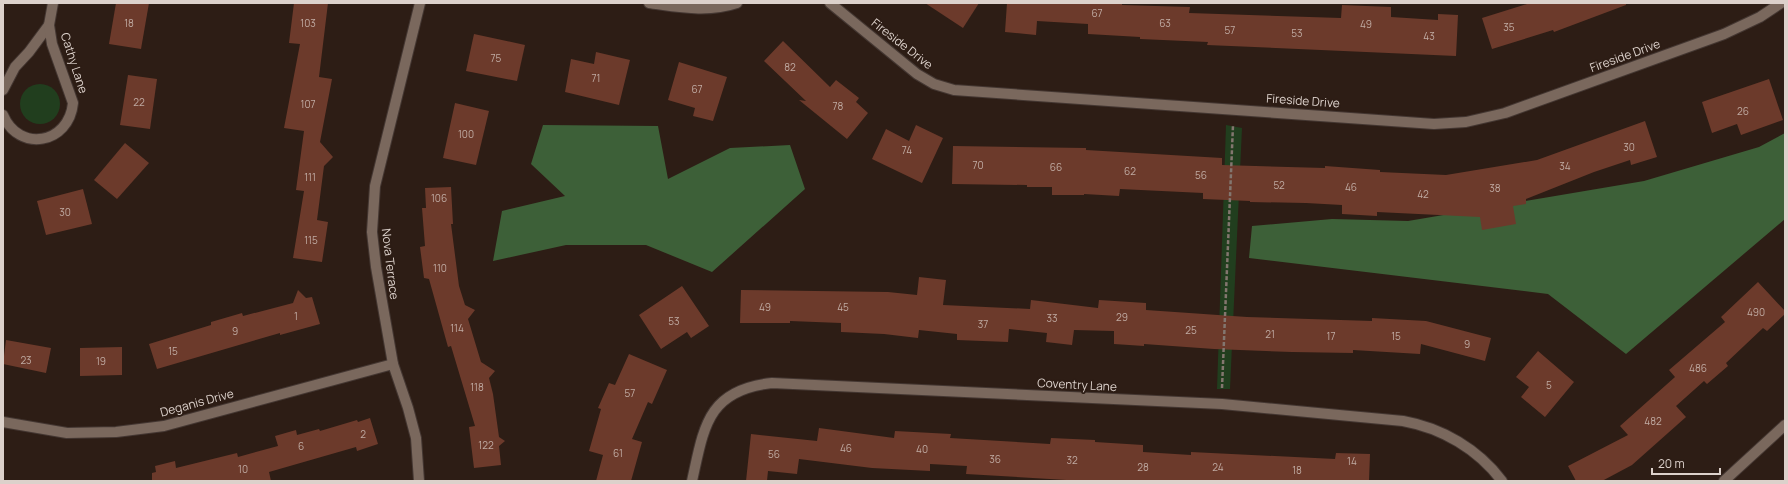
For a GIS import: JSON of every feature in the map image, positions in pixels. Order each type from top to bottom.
[{"type":"street","name":"Cathy Lane","points":[[3,90],[15,67],[29,52],[49,25],[54,3]]},
{"type":"street","name":"Nova Terrace","points":[[419,481],[416,438],[408,408],[393,364],[372,244],[372,211],[378,174],[420,3]]},
{"type":"street","points":[[649,3],[701,9],[721,7],[737,3]]},
{"type":"street","name":"Fireside Drive","points":[[830,3],[917,74],[934,84],[954,90],[1434,124],[1461,123],[1482,120],[1505,113],[1724,34],[1760,17],[1781,3]]},
{"type":"street","name":"Cathy Lane","points":[[3,115],[6,122],[14,131],[24,137],[36,139],[48,138],[59,133],[67,124],[72,113],[74,103],[57,60],[49,25]]},
{"type":"street","name":"Deganis Drive","points":[[3,422],[68,433],[116,432],[164,426],[393,364]]},
{"type":"street","name":"Coventry Lane","points":[[692,481],[703,435],[713,412],[719,403],[741,390],[758,385],[782,384],[1222,404],[1411,422],[1442,433],[1463,445],[1482,460],[1502,481]]},
{"type":"street","points":[[1724,481],[1785,425]]},
{"type":"path","points":[[1222,404],[1234,109]]},
{"type":"green space","points":[[44,84],[51,87],[57,93],[60,104],[59,112],[51,121],[44,124],[36,124],[29,121],[21,112],[20,100],[23,93],[32,85]]},
{"type":"green space","points":[[543,125],[658,126],[668,179],[730,148],[790,145],[805,189],[712,272],[646,245],[566,245],[493,261],[502,211],[565,196],[531,164]]},
{"type":"green space","points":[[1226,125],[1242,128],[1230,389],[1217,389]]},
{"type":"green space","points":[[1785,133],[1785,219],[1626,354],[1548,294],[1249,258],[1252,226],[1332,219],[1408,221],[1644,181],[1759,147]]},
{"type":"building","points":[[116,3],[149,3],[141,49],[109,44]]},
{"type":"building","points":[[294,3],[328,3],[319,77],[332,79],[320,142],[333,157],[324,166],[317,220],[328,222],[322,262],[293,258],[304,191],[296,190],[304,131],[284,128],[300,44],[289,43]]},
{"type":"building","points":[[925,3],[979,3],[963,28]]},
{"type":"building","points":[[1007,3],[1122,3],[1122,5],[1190,7],[1189,13],[1341,18],[1342,5],[1391,7],[1391,17],[1438,20],[1438,14],[1458,15],[1456,56],[1207,45],[1208,42],[1140,39],[1140,37],[1088,34],[1088,24],[1037,21],[1036,35],[1005,32]]},
{"type":"building","points":[[1530,3],[1626,3],[1626,5],[1554,32],[1553,30],[1492,49],[1482,18]]},
{"type":"building","points":[[474,34],[525,45],[517,81],[466,71]]},
{"type":"building","points":[[783,41],[830,87],[836,80],[859,98],[856,102],[868,113],[847,139],[799,100],[806,101],[764,61]]},
{"type":"building","points":[[596,52],[630,60],[619,105],[565,92],[571,59],[594,64]]},
{"type":"building","points":[[679,62],[727,77],[713,121],[693,116],[695,108],[668,100]]},
{"type":"building","points":[[128,75],[157,79],[150,129],[120,125]]},
{"type":"building","points":[[1769,79],[1783,120],[1741,135],[1737,124],[1712,133],[1702,102]]},
{"type":"building","points":[[455,103],[489,111],[476,165],[443,158]]},
{"type":"building","points":[[1645,121],[1657,157],[1631,165],[1630,160],[1594,172],[1526,199],[1526,204],[1513,206],[1516,224],[1482,230],[1480,217],[1377,212],[1377,216],[1342,214],[1342,205],[1203,199],[1203,193],[1120,189],[1119,196],[1084,194],[1052,195],[1052,187],[1027,187],[1027,185],[952,184],[953,146],[1086,148],[1086,150],[1222,158],[1222,165],[1325,168],[1325,166],[1380,170],[1380,172],[1446,175],[1537,160]]},
{"type":"building","points":[[916,125],[943,138],[922,183],[872,159],[886,129],[909,141]]},
{"type":"building","points":[[125,143],[149,163],[117,199],[94,180]]},
{"type":"building","points":[[451,187],[453,224],[451,224],[459,286],[465,305],[475,310],[468,319],[481,362],[495,371],[489,378],[493,394],[499,437],[505,441],[499,446],[501,465],[474,468],[469,427],[475,426],[451,346],[448,347],[429,279],[424,278],[420,247],[425,246],[422,208],[426,208],[425,188]]},
{"type":"building","points":[[83,189],[92,224],[46,235],[37,201]]},
{"type":"building","points":[[919,277],[946,280],[943,305],[1030,309],[1031,300],[1098,308],[1099,300],[1146,303],[1146,310],[1247,317],[1372,321],[1372,318],[1426,321],[1491,338],[1485,361],[1421,344],[1420,354],[1353,350],[1353,353],[1292,352],[1214,349],[1144,344],[1144,346],[1114,344],[1114,331],[1074,330],[1072,345],[1046,342],[1047,333],[1009,329],[1008,342],[957,340],[957,334],[919,330],[918,338],[884,334],[841,332],[841,323],[790,321],[790,323],[740,323],[741,290],[888,292],[917,295]]},
{"type":"building","points":[[1758,282],[1785,311],[1785,314],[1767,331],[1763,328],[1726,363],[1728,366],[1707,384],[1704,381],[1676,406],[1686,417],[1632,465],[1602,481],[1576,481],[1568,466],[1628,435],[1620,426],[1675,377],[1669,370],[1725,322],[1721,317]]},
{"type":"building","points":[[682,286],[709,326],[691,338],[687,332],[661,349],[639,315]]},
{"type":"building","points":[[298,290],[306,298],[312,297],[320,324],[280,335],[280,333],[157,369],[149,344],[211,325],[211,322],[242,313],[243,316],[293,303]]},
{"type":"building","points":[[6,340],[51,348],[46,373],[3,364]]},
{"type":"building","points":[[122,347],[122,375],[80,376],[80,348]]},
{"type":"building","points":[[1538,351],[1574,382],[1545,417],[1521,397],[1529,387],[1516,377]]},
{"type":"building","points":[[629,354],[667,370],[652,404],[648,402],[632,439],[642,442],[631,481],[596,481],[603,455],[589,451],[601,409],[598,408],[609,383],[615,385]]},
{"type":"building","points":[[370,418],[378,444],[357,451],[356,447],[269,472],[271,481],[152,481],[152,473],[156,472],[155,466],[175,461],[176,468],[237,453],[238,457],[278,446],[275,436],[296,430],[297,435],[319,429],[320,431],[357,420],[358,422]]},
{"type":"building","points":[[819,428],[894,438],[895,431],[951,434],[950,438],[1050,444],[1051,438],[1095,440],[1095,442],[1143,445],[1143,452],[1191,455],[1191,452],[1335,459],[1336,453],[1370,454],[1369,481],[1083,481],[966,474],[967,466],[930,464],[930,471],[872,468],[799,459],[797,474],[768,471],[767,481],[746,481],[751,434],[817,441]]}]
